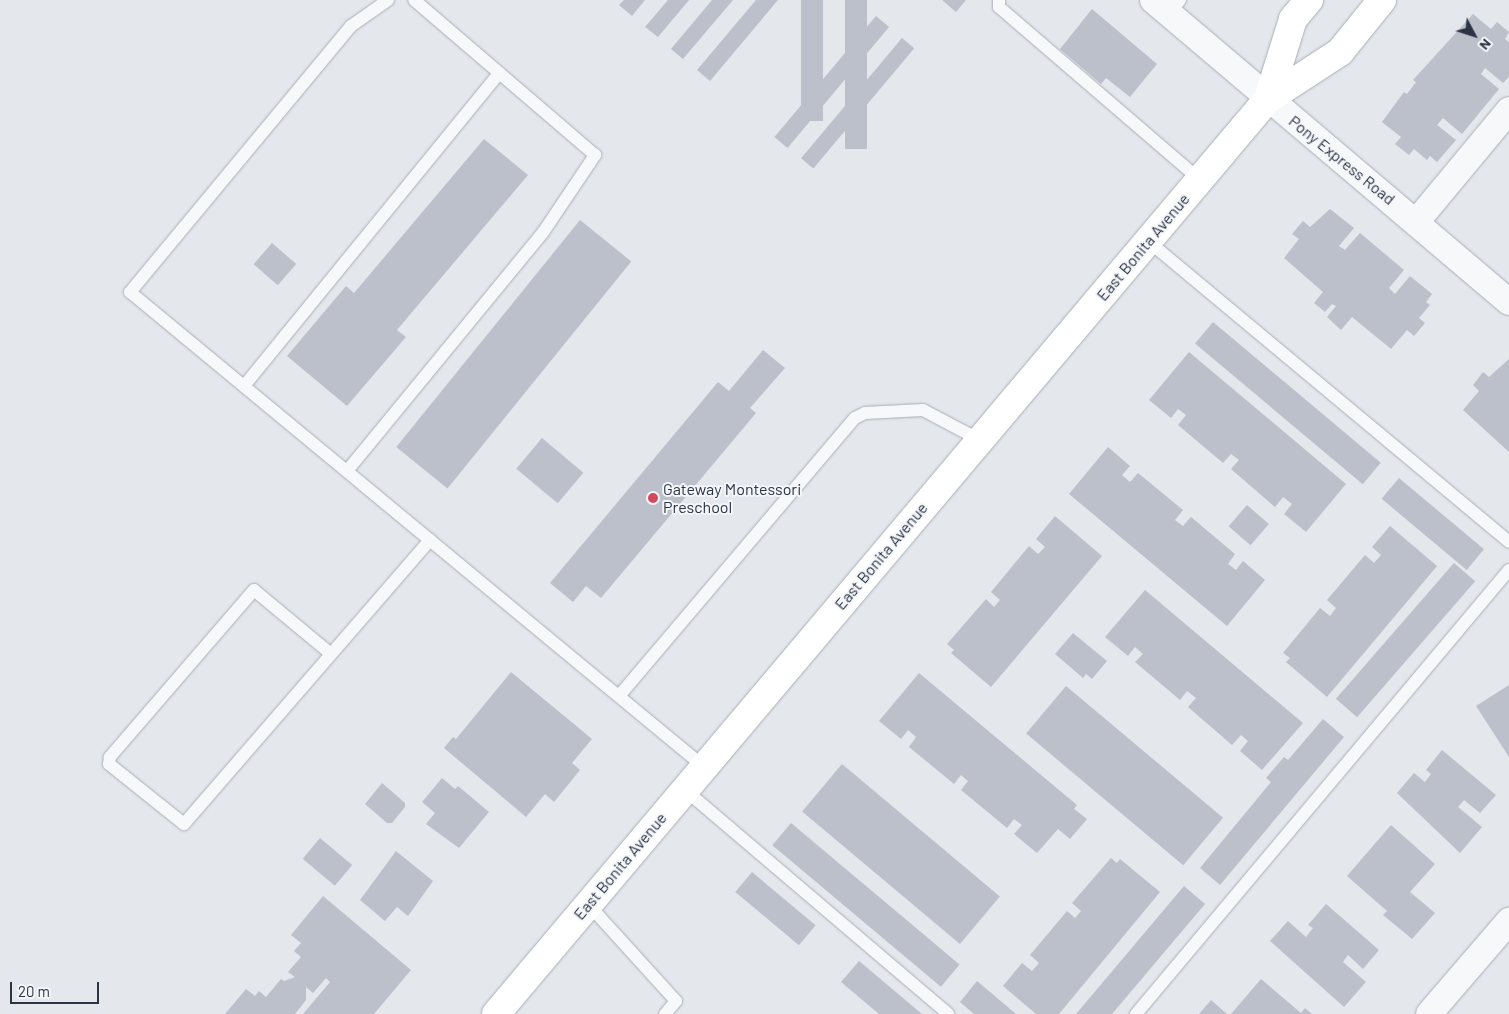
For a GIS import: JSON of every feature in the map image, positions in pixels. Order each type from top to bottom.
[{"type":"main road","name":"East Bonita Avenue","points":[[1268,100],[1293,19],[1309,0]]},
{"type":"main road","name":"East Bonita Avenue","points":[[496,1014],[703,766],[1268,100],[1340,52],[1382,0]]},
{"type":"street","name":"Pony Express Road","points":[[1167,4],[1268,100],[1417,221],[1509,302]]},
{"type":"street","points":[[1417,221],[1509,110]]},
{"type":"street","points":[[1429,1014],[1509,921]]},
{"type":"lane","points":[[388,0],[351,26],[130,292],[703,766]]},
{"type":"lane","points":[[347,471],[544,231],[595,155],[414,0]]},
{"type":"lane","points":[[999,0],[999,7],[1200,180]]},
{"type":"lane","points":[[244,386],[499,73]]},
{"type":"lane","points":[[1148,241],[1509,542]]},
{"type":"lane","points":[[618,696],[855,418],[865,413],[923,410],[980,440]]},
{"type":"lane","points":[[331,654],[254,590],[110,757],[109,764],[184,824],[430,540]]},
{"type":"lane","points":[[1136,1014],[1509,570]]},
{"type":"lane","points":[[684,789],[948,1014]]},
{"type":"lane","points":[[588,904],[676,1001],[665,1014]]},
{"type":"building","points":[[624,0],[645,0],[632,16],[619,5]]},
{"type":"building","points":[[668,0],[689,0],[658,37],[645,27]]},
{"type":"building","points":[[712,0],[733,0],[683,59],[671,49]]},
{"type":"building","points":[[756,0],[778,0],[710,81],[697,70]]},
{"type":"building","points":[[801,0],[823,0],[823,121],[801,121]]},
{"type":"building","points":[[845,0],[867,0],[867,149],[845,149]]},
{"type":"building","points":[[942,0],[966,0],[956,12]]},
{"type":"building","points":[[1092,9],[1157,64],[1130,97],[1106,78],[1101,84],[1060,49]]},
{"type":"building","points":[[1473,14],[1491,29],[1497,22],[1509,32],[1505,39],[1509,42],[1509,77],[1503,83],[1485,68],[1481,74],[1499,89],[1462,134],[1443,118],[1437,125],[1456,140],[1437,162],[1430,156],[1427,160],[1414,149],[1409,155],[1395,144],[1401,137],[1382,122],[1404,92],[1407,94],[1416,82],[1413,80]]},
{"type":"building","points":[[876,16],[889,27],[787,148],[774,137]]},
{"type":"building","points":[[902,38],[914,48],[813,169],[801,158]]},
{"type":"building","points":[[484,139],[528,175],[397,330],[406,337],[347,406],[287,356],[346,286],[354,293]]},
{"type":"building","points":[[1330,209],[1354,228],[1339,246],[1345,250],[1360,233],[1404,270],[1389,288],[1395,294],[1410,276],[1432,294],[1426,302],[1430,305],[1419,318],[1425,323],[1414,336],[1407,330],[1391,349],[1352,317],[1341,330],[1327,317],[1336,306],[1332,304],[1325,312],[1314,303],[1323,292],[1284,258],[1299,239],[1292,234],[1303,221],[1310,227]]},
{"type":"building","points":[[580,220],[631,262],[448,488],[396,447]]},
{"type":"building","points":[[272,243],[296,264],[278,285],[254,264]]},
{"type":"building","points":[[1213,322],[1381,463],[1363,484],[1195,343]]},
{"type":"building","name":"Gateway Montessori Preschool","points":[[763,350],[785,368],[750,408],[756,413],[601,598],[586,586],[573,602],[550,583],[718,382],[729,391]]},
{"type":"building","points":[[1189,352],[1346,484],[1306,532],[1284,514],[1292,504],[1283,497],[1275,507],[1231,469],[1239,460],[1231,454],[1223,463],[1178,425],[1186,415],[1178,409],[1171,418],[1149,400]]},
{"type":"building","points":[[1509,359],[1509,452],[1463,410],[1479,391],[1473,385],[1483,372],[1489,377]]},
{"type":"building","points":[[542,438],[583,473],[558,503],[516,469]]},
{"type":"building","points":[[1108,447],[1130,466],[1122,475],[1130,482],[1138,473],[1183,510],[1175,520],[1183,526],[1191,517],[1235,554],[1228,564],[1236,570],[1243,561],[1265,580],[1227,626],[1069,494]]},
{"type":"building","points":[[1399,478],[1484,549],[1467,570],[1382,499]]},
{"type":"building","points":[[1247,505],[1269,524],[1251,545],[1229,526]]},
{"type":"building","points":[[1055,516],[1102,556],[991,687],[951,653],[954,650],[947,644],[986,599],[994,607],[1000,600],[991,592],[1029,546],[1038,554],[1045,547],[1036,539]]},
{"type":"building","points":[[1390,526],[1437,566],[1327,697],[1286,662],[1290,658],[1283,653],[1320,608],[1330,616],[1336,608],[1327,600],[1365,555],[1374,563],[1381,555],[1372,547]]},
{"type":"building","points":[[1454,563],[1475,581],[1357,717],[1336,699]]},
{"type":"building","points":[[1145,590],[1303,723],[1262,770],[1240,751],[1248,741],[1241,735],[1232,745],[1188,707],[1196,698],[1187,691],[1180,700],[1135,662],[1143,654],[1135,647],[1128,656],[1105,637]]},
{"type":"building","points":[[1073,633],[1107,661],[1092,679],[1086,674],[1083,678],[1055,654]]},
{"type":"building","points":[[511,672],[592,739],[572,763],[580,770],[554,802],[545,794],[526,817],[444,748],[453,737],[456,739]]},
{"type":"building","points":[[919,673],[1077,805],[1074,809],[1087,819],[1070,839],[1058,829],[1037,853],[1014,834],[1022,825],[1014,819],[1007,828],[961,790],[968,781],[961,775],[954,784],[909,747],[916,737],[908,730],[901,739],[879,721]]},
{"type":"building","points":[[1509,685],[1509,757],[1476,706]]},
{"type":"building","points":[[1066,686],[1223,818],[1183,865],[1026,733]]},
{"type":"building","points":[[1323,719],[1344,737],[1220,885],[1200,868],[1271,782],[1266,778],[1284,757],[1288,760]]},
{"type":"building","points":[[1442,750],[1496,795],[1480,813],[1464,800],[1458,807],[1482,827],[1460,853],[1397,793],[1414,773],[1425,782],[1431,774],[1426,770]]},
{"type":"building","points":[[842,764],[1000,896],[960,944],[802,811]]},
{"type":"building","points":[[442,778],[455,789],[458,786],[489,812],[459,848],[426,824],[435,813],[422,802]]},
{"type":"building","points":[[382,783],[405,803],[405,807],[392,823],[387,823],[365,804]]},
{"type":"building","points":[[791,823],[960,964],[941,987],[772,845]]},
{"type":"building","points":[[1391,825],[1435,864],[1410,892],[1435,913],[1412,939],[1383,915],[1387,911],[1347,876]]},
{"type":"building","points":[[320,838],[352,865],[335,886],[303,859]]},
{"type":"building","points":[[396,851],[433,881],[408,916],[397,907],[385,921],[360,900]]},
{"type":"building","points":[[1111,858],[1117,863],[1120,859],[1160,892],[1059,1014],[1036,1014],[1003,986],[1022,963],[1032,971],[1039,963],[1030,955],[1067,911],[1075,918],[1081,911],[1072,903]]},
{"type":"building","points":[[752,872],[816,925],[799,945],[735,892]]},
{"type":"building","points":[[1184,886],[1205,904],[1112,1014],[1076,1014]]},
{"type":"building","points":[[323,896],[411,970],[374,1014],[303,1014],[330,982],[326,978],[313,993],[306,987],[306,1000],[295,1014],[225,1014],[246,989],[255,996],[259,991],[266,997],[281,979],[284,981],[295,977],[288,972],[301,957],[294,951],[301,943],[291,935]]},
{"type":"building","points":[[1326,904],[1379,950],[1363,969],[1348,955],[1343,962],[1366,982],[1344,1007],[1270,941],[1288,921],[1306,937],[1313,928],[1308,925]]},
{"type":"building","points":[[859,961],[922,1014],[879,1014],[841,982]]},
{"type":"building","points":[[1261,979],[1301,1013],[1305,1008],[1312,1014],[1231,1014]]},
{"type":"building","points":[[977,981],[1016,1014],[974,1014],[960,1002]]},
{"type":"building","points":[[1211,1000],[1227,1014],[1199,1014]]},
{"type":"place","name":"Gateway Montessori Preschool","points":[[653,498]]}]
